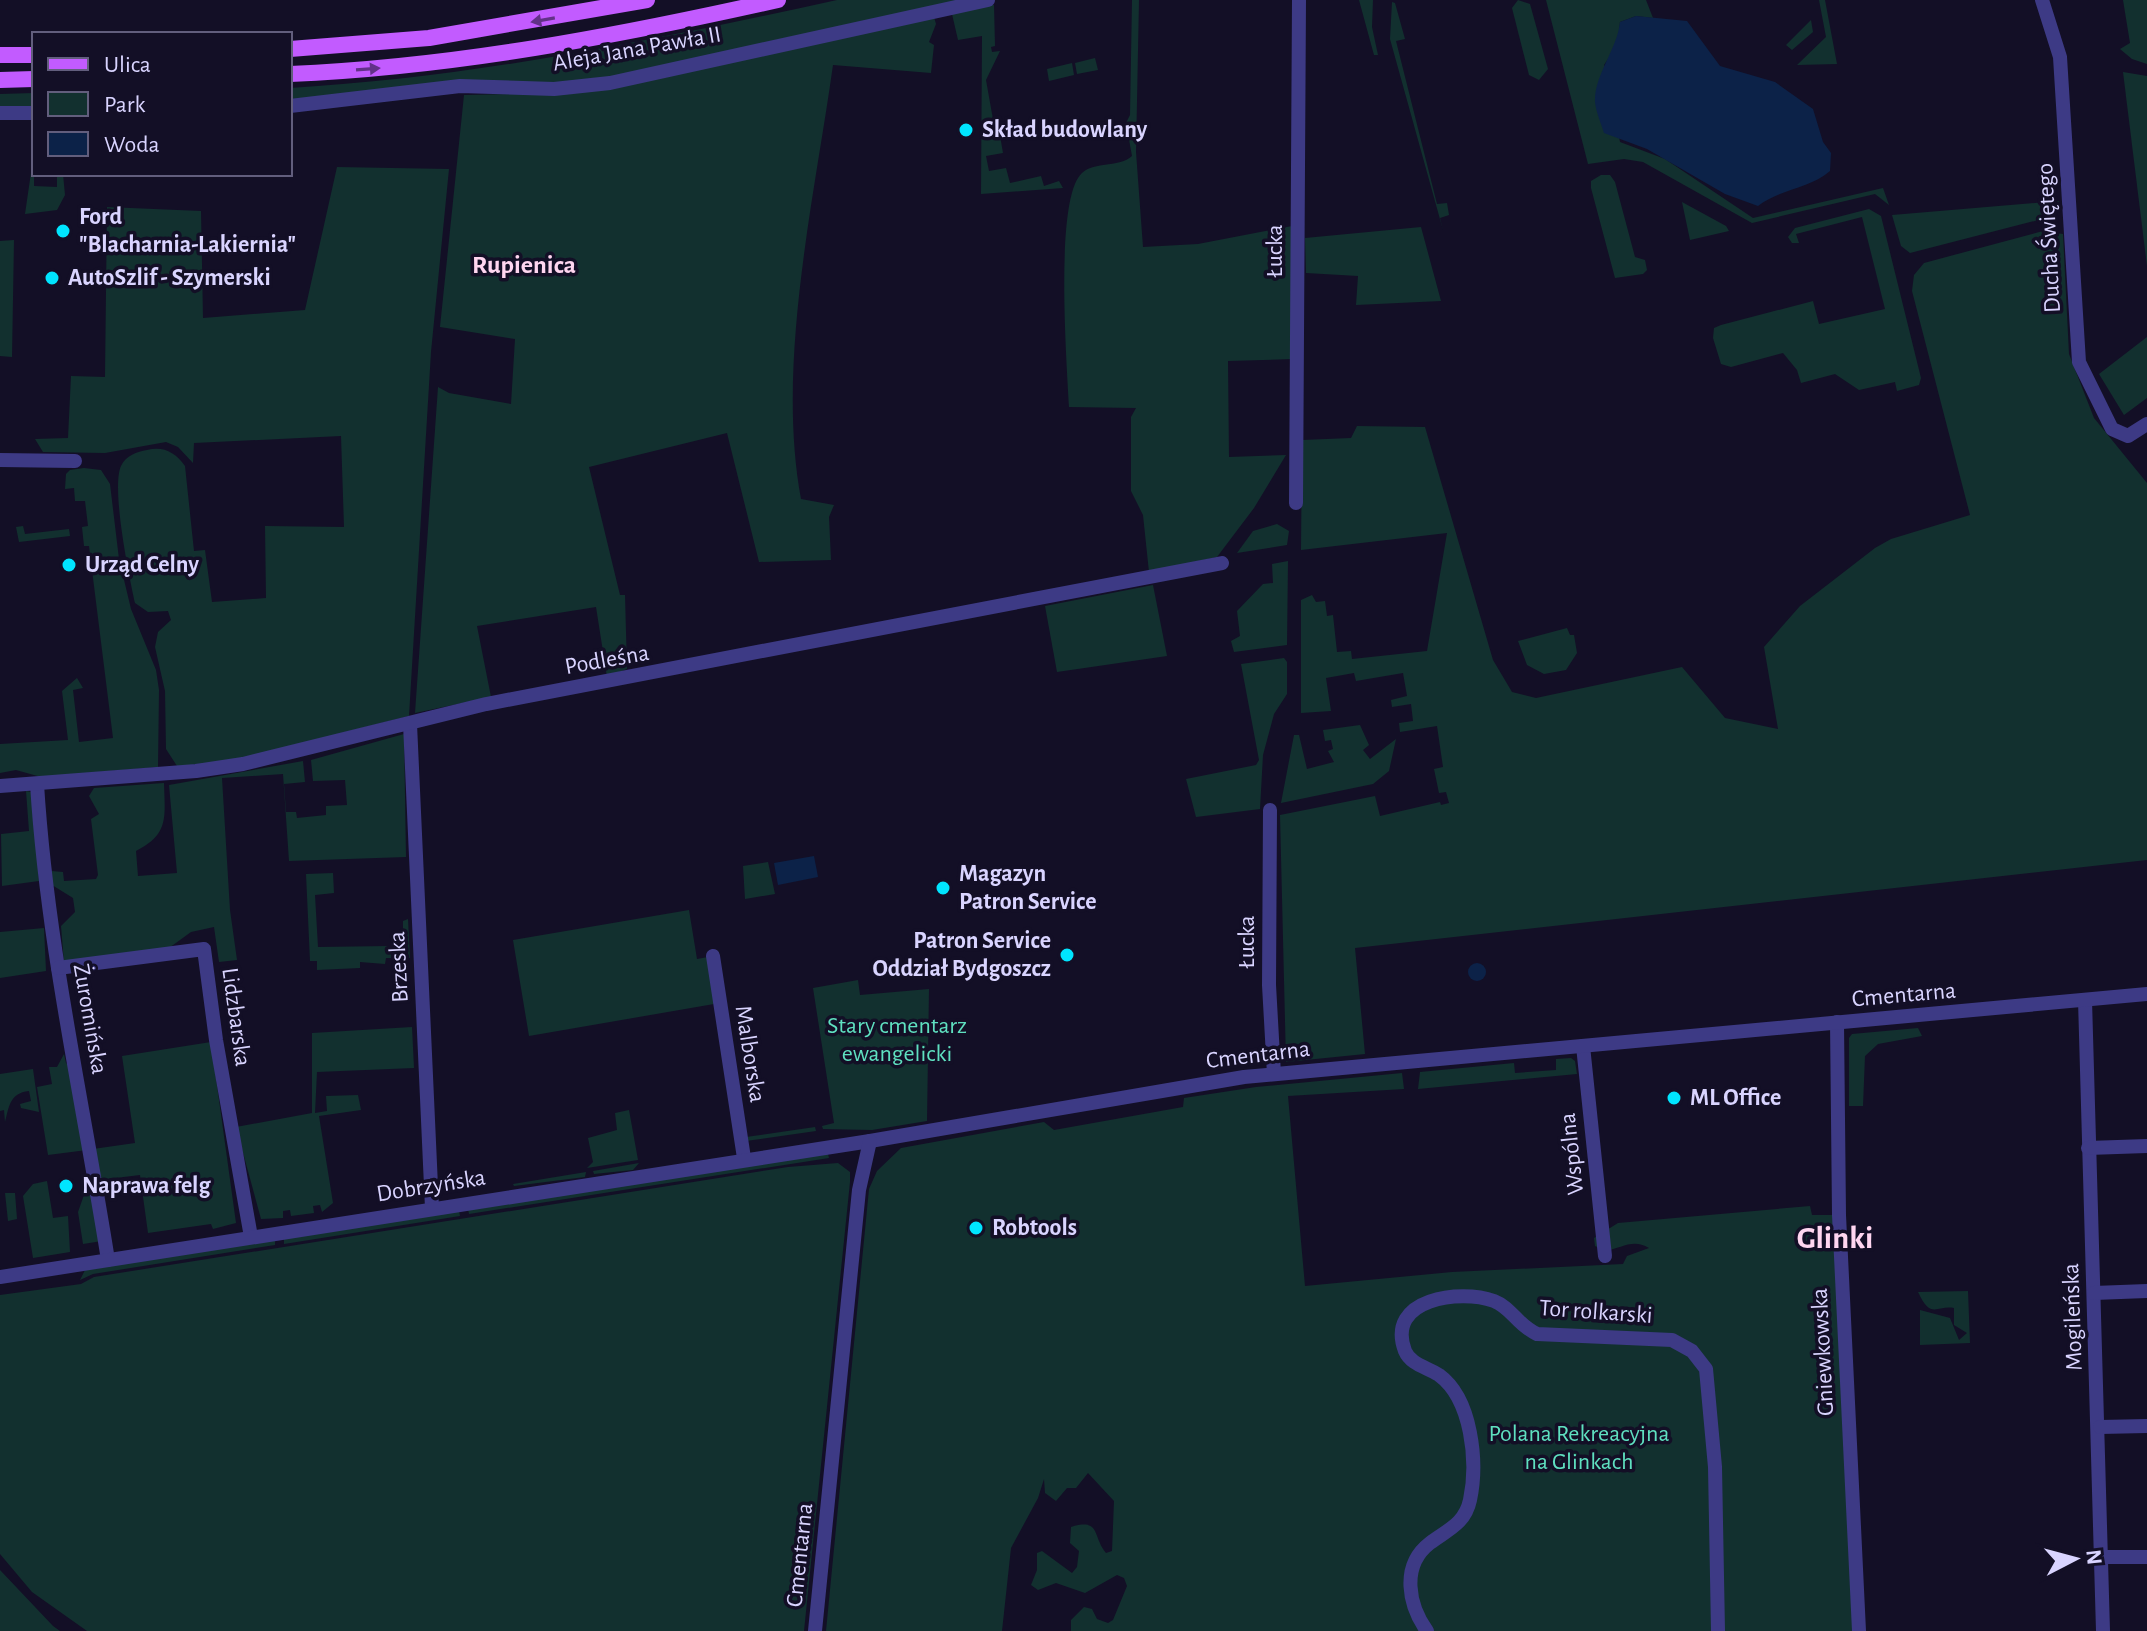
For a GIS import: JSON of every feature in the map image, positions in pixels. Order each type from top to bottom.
[{"type":"main road","name":"Aleja Jana Pawła II","points":[[292,49],[429,38],[647,0]]},
{"type":"main road","name":"Aleja Jana Pawła II","points":[[292,74],[433,64],[604,36],[778,0]]},
{"type":"main road","points":[[0,55],[32,55]]},
{"type":"main road","points":[[0,80],[32,79]]},
{"type":"street","name":"Aleja Jana Pawła II","points":[[292,106],[460,86],[554,89],[610,83],[988,0]]},
{"type":"street","name":"Łucka","points":[[1296,503],[1299,0]]},
{"type":"street","name":"Ducha Świętego","points":[[2042,0],[2060,57],[2079,362],[2112,429],[2128,436],[2147,424]]},
{"type":"street","points":[[0,113],[32,113]]},
{"type":"street","points":[[0,460],[75,461]]},
{"type":"street","name":"Podleśna","points":[[0,786],[196,771],[243,764],[486,704],[1222,563]]},
{"type":"street","name":"Brzeska","points":[[410,724],[432,1208]]},
{"type":"street","name":"Żuromińska","points":[[37,784],[43,878],[66,1030],[75,1063],[108,1260]]},
{"type":"street","name":"Łucka","points":[[1270,810],[1269,985],[1274,1074]]},
{"type":"street","name":"Lidzbarska","points":[[58,968],[204,949],[216,1040],[251,1237]]},
{"type":"street","name":"Malborska","points":[[713,956],[744,1158]]},
{"type":"street","name":"Cmentarna","points":[[815,1631],[859,1190],[870,1141],[1216,1081],[1274,1074],[2147,994]]},
{"type":"street","name":"Mogileńska","points":[[2085,1000],[2100,1427],[2103,1631]]},
{"type":"street","name":"Gniewkowska","points":[[1837,1022],[1839,1215],[1859,1631]]},
{"type":"street","name":"Wspólna","points":[[1583,1046],[1605,1256]]},
{"type":"street","name":"Dobrzyńska","points":[[0,1277],[744,1158],[870,1141]]},
{"type":"street","points":[[2088,1148],[2147,1146]]},
{"type":"street","points":[[2094,1293],[2147,1291]]},
{"type":"street","name":"Tor rolkarski","points":[[1427,1631],[1415,1613],[1409,1594],[1411,1577],[1428,1544],[1452,1530],[1464,1517],[1470,1501],[1469,1434],[1455,1391],[1441,1377],[1407,1355],[1402,1334],[1408,1314],[1429,1299],[1491,1300],[1506,1307],[1520,1326],[1537,1334],[1672,1340],[1692,1351],[1706,1369],[1709,1389],[1715,1467],[1718,1631]]},
{"type":"street","points":[[2100,1427],[2147,1426]]},
{"type":"street","points":[[2102,1557],[2147,1557]]},
{"type":"green space","points":[[837,0],[960,0],[606,79],[292,102],[292,88],[497,66],[701,29]]},
{"type":"green space","points":[[1132,0],[1139,0],[1136,152],[1143,247],[1198,244],[1292,226],[1292,359],[1228,361],[1229,457],[1286,455],[1254,508],[1217,557],[1149,572],[1143,515],[1131,491],[1131,417],[1136,408],[1069,407],[1065,321],[1065,247],[1073,189],[1087,169],[1121,162],[1132,156],[1126,123],[1130,115]]},
{"type":"green space","points":[[1359,0],[1373,0],[1372,27],[1378,55],[1374,55]]},
{"type":"green space","points":[[1518,0],[1530,4],[1548,69],[1539,80],[1529,75],[1512,8]]},
{"type":"green space","points":[[1546,0],[1646,0],[1653,18],[1636,16],[1620,22],[1618,44],[1604,65],[1620,142],[1665,159],[1753,218],[1883,188],[1889,205],[1875,194],[1752,223],[1643,162],[1624,159],[1588,164]]},
{"type":"green space","points":[[1819,0],[1825,0],[1837,64],[1797,65],[1826,37]]},
{"type":"green space","points":[[2123,0],[2147,0],[2147,64],[2132,59],[2120,49],[2130,43]]},
{"type":"green space","points":[[1392,2],[1395,3],[1405,39],[1396,41],[1437,204],[1447,203],[1449,215],[1440,218],[1443,230],[1390,39]]},
{"type":"green space","points":[[994,5],[995,46],[991,47],[992,52],[1000,51],[986,80],[994,125],[998,124],[1003,153],[986,156],[989,171],[1006,168],[1010,183],[1041,176],[1044,186],[1059,181],[1063,188],[981,194],[982,36],[958,40],[952,14]]},
{"type":"green space","points":[[934,17],[936,24],[929,42],[934,45],[931,73],[833,65],[800,282],[793,393],[794,447],[801,499],[834,505],[829,517],[831,560],[759,562],[727,433],[589,467],[620,595],[625,595],[627,669],[607,677],[596,607],[477,626],[491,697],[415,713],[438,387],[449,393],[511,404],[515,339],[440,327],[464,95],[555,93]]},
{"type":"green space","points":[[1811,20],[1813,32],[1792,50],[1786,45]]},
{"type":"green space","points":[[1095,58],[1098,70],[1077,74],[1075,63]]},
{"type":"green space","points":[[1072,63],[1074,75],[1049,81],[1047,69]]},
{"type":"green space","points":[[2123,72],[2147,76],[2147,266]]},
{"type":"green space","points":[[32,93],[32,109],[0,109],[0,94]]},
{"type":"green space","points":[[32,166],[34,186],[57,187],[57,176],[63,176],[65,195],[57,210],[25,214]]},
{"type":"green space","points":[[337,167],[449,169],[431,352],[409,716],[227,762],[177,766],[166,749],[165,691],[155,647],[158,632],[171,620],[168,611],[148,612],[135,603],[119,512],[118,477],[121,466],[132,455],[153,449],[168,451],[177,457],[185,466],[194,551],[205,550],[212,602],[266,598],[265,526],[344,527],[341,436],[194,443],[193,463],[178,447],[166,442],[105,453],[43,452],[35,439],[68,438],[71,376],[105,377],[107,207],[201,211],[203,318],[305,310]]},
{"type":"green space","points":[[1601,175],[1610,175],[1615,182],[1635,257],[1645,260],[1647,270],[1643,274],[1615,278],[1591,188],[1591,181]]},
{"type":"green space","points":[[2059,201],[2060,210],[2050,217],[1910,253],[1901,246],[1892,215]]},
{"type":"green space","points":[[1682,202],[1726,226],[1729,231],[1690,240]]},
{"type":"green space","points":[[1869,209],[1881,216],[1921,378],[1919,385],[1897,391],[1895,382],[1859,390],[1835,374],[1801,383],[1797,370],[1783,353],[1731,367],[1721,364],[1713,338],[1714,328],[1721,325],[1813,301],[1819,324],[1885,309],[1862,217],[1796,234],[1799,243],[1792,243],[1788,237],[1795,228]]},
{"type":"green space","points":[[1421,227],[1441,301],[1356,305],[1358,276],[1306,273],[1305,238]]},
{"type":"green space","points":[[2043,231],[2063,234],[2069,354],[2094,418],[2147,483],[2147,860],[1355,948],[1365,1054],[1286,1062],[1280,815],[1375,796],[1380,816],[1440,802],[1441,805],[1449,803],[1446,792],[1439,793],[1434,769],[1443,767],[1437,726],[1400,732],[1399,723],[1413,721],[1411,704],[1392,707],[1391,700],[1407,696],[1403,673],[1356,681],[1354,673],[1326,678],[1331,711],[1301,713],[1301,600],[1312,595],[1316,602],[1325,601],[1327,616],[1333,615],[1337,652],[1351,651],[1352,659],[1427,651],[1447,533],[1301,550],[1302,440],[1351,438],[1357,426],[1425,427],[1493,660],[1512,692],[1536,698],[1682,667],[1725,718],[1778,729],[1764,647],[1800,606],[1891,539],[1970,515],[1912,291],[1914,275],[1924,263]]},
{"type":"green space","points":[[14,240],[12,357],[0,356],[0,241]]},
{"type":"green space","points":[[2147,337],[2147,398],[2124,415],[2099,374]]},
{"type":"green space","points":[[70,470],[101,470],[110,484],[119,559],[131,609],[156,670],[159,690],[158,767],[41,777],[16,770],[0,773],[0,744],[68,740],[62,691],[77,678],[83,688],[73,690],[79,742],[113,738],[89,546],[84,546],[82,527],[88,526],[85,501],[75,501],[74,488],[65,489],[66,474]]},
{"type":"green space","points":[[1277,524],[1289,531],[1287,545],[1237,553],[1253,531]]},
{"type":"green space","points":[[23,526],[25,534],[69,529],[70,536],[19,542],[16,527]]},
{"type":"green space","points":[[1288,561],[1287,645],[1234,652],[1231,641],[1240,636],[1237,611],[1263,584],[1273,583],[1272,564]]},
{"type":"green space","points":[[1153,585],[1167,656],[1057,672],[1045,606]]},
{"type":"green space","points":[[1567,628],[1570,635],[1574,635],[1577,653],[1566,670],[1544,674],[1527,665],[1518,641]]},
{"type":"green space","points":[[1284,658],[1287,662],[1287,694],[1274,714],[1263,755],[1260,809],[1196,817],[1186,779],[1256,765],[1259,760],[1241,664]]},
{"type":"green space","points":[[1360,725],[1369,745],[1363,750],[1370,759],[1396,739],[1389,771],[1373,784],[1281,803],[1294,735],[1299,735],[1307,769],[1334,762],[1328,751],[1333,749],[1331,740],[1325,741],[1323,730]]},
{"type":"green space","points":[[404,734],[406,857],[289,861],[283,774],[222,778],[230,910],[237,960],[219,962],[214,927],[191,932],[169,948],[64,963],[61,926],[75,912],[73,898],[52,885],[51,871],[63,872],[64,881],[96,879],[91,819],[99,814],[89,796],[94,788],[164,783],[163,824],[147,845],[136,851],[138,876],[177,873],[169,785],[303,761],[305,782],[284,784],[286,812],[296,812],[297,818],[326,815],[326,806],[347,805],[345,780],[313,781],[311,760]]},
{"type":"green space","points":[[26,791],[31,792],[34,800],[39,881],[2,886],[1,834],[29,831]]},
{"type":"green space","points":[[768,862],[775,894],[745,899],[743,866]]},
{"type":"green space","points":[[333,873],[334,893],[315,895],[318,947],[390,946],[401,956],[407,949],[395,944],[403,936],[403,921],[408,919],[410,958],[386,958],[385,964],[360,962],[360,968],[317,970],[317,961],[310,961],[306,874]]},
{"type":"green space","points":[[689,910],[697,959],[708,957],[714,1004],[529,1036],[513,940]]},
{"type":"green space","points":[[44,928],[46,971],[0,978],[0,932]]},
{"type":"green space","name":"Stary cmentarz ewangelicki","points":[[858,980],[860,995],[929,989],[927,1121],[872,1130],[823,1129],[822,1126],[834,1123],[813,988]]},
{"type":"green space","points":[[412,1027],[414,1068],[317,1072],[315,1113],[327,1111],[326,1096],[358,1095],[361,1110],[319,1116],[333,1203],[322,1212],[320,1205],[313,1206],[314,1213],[291,1216],[290,1210],[283,1211],[283,1218],[261,1219],[236,1127],[312,1113],[312,1033]]},
{"type":"green space","points":[[1918,1028],[1922,1036],[1878,1044],[1865,1056],[1863,1106],[1849,1106],[1849,1038],[1852,1034]]},
{"type":"green space","points":[[211,1042],[236,1223],[213,1229],[211,1224],[148,1233],[140,1175],[99,1180],[93,1149],[135,1143],[122,1056]]},
{"type":"green space","points":[[64,1054],[66,1063],[74,1070],[87,1150],[48,1155],[37,1087],[52,1084],[49,1067],[57,1067]]},
{"type":"green space","points":[[1571,1058],[1575,1061],[1577,1074],[1418,1089],[1420,1072],[1514,1063],[1515,1073],[1556,1070],[1556,1059]]},
{"type":"green space","points":[[33,1069],[39,1112],[21,1108],[20,1104],[31,1101],[29,1091],[22,1092],[11,1102],[5,1122],[4,1110],[0,1111],[0,1074]]},
{"type":"green space","name":"Polana Rekreacyjna na Glinkach","points":[[1402,1073],[1404,1089],[1288,1096],[1305,1286],[1452,1272],[1623,1264],[1627,1256],[1649,1248],[1633,1244],[1605,1251],[1595,1246],[1594,1238],[1618,1223],[1810,1206],[1812,1215],[1839,1215],[1859,1631],[1071,1631],[1071,1620],[1084,1607],[1092,1609],[1097,1619],[1108,1623],[1113,1620],[1127,1586],[1124,1578],[1117,1575],[1085,1593],[1056,1583],[1038,1590],[1031,1585],[1037,1570],[1037,1553],[1042,1551],[1072,1573],[1077,1567],[1079,1551],[1070,1543],[1071,1527],[1092,1527],[1106,1553],[1112,1551],[1114,1501],[1088,1473],[1076,1488],[1067,1488],[1056,1501],[1045,1493],[1044,1479],[1038,1498],[1011,1548],[1002,1631],[826,1631],[869,1189],[877,1171],[901,1148],[1044,1122],[1054,1130],[1183,1107],[1184,1098],[1256,1087]]},
{"type":"green space","points":[[629,1110],[638,1160],[587,1168],[593,1162],[588,1138],[617,1130],[615,1113]]},
{"type":"green space","points":[[815,1127],[816,1131],[746,1141],[746,1137]]},
{"type":"green space","points":[[828,1154],[829,1158],[469,1214],[468,1209]]},
{"type":"green space","points":[[639,1163],[633,1170],[594,1174],[593,1171]]},
{"type":"green space","points":[[838,1163],[850,1172],[850,1182],[804,1631],[87,1631],[32,1592],[0,1554],[0,1295],[81,1284],[94,1277],[788,1167]]},
{"type":"green space","points":[[586,1172],[585,1177],[513,1184]]},
{"type":"green space","points":[[91,1178],[102,1241],[83,1244],[78,1212],[84,1195],[84,1179]]},
{"type":"green space","points":[[47,1181],[53,1218],[68,1216],[70,1252],[33,1258],[23,1196],[33,1184]]},
{"type":"green space","points":[[5,1193],[15,1193],[17,1219],[8,1221]]},
{"type":"green space","points":[[459,1211],[460,1216],[284,1244],[284,1239]]},
{"type":"green space","points":[[275,1240],[275,1245],[93,1274],[80,1280],[85,1270]]},
{"type":"green space","points":[[1968,1291],[1970,1343],[1920,1345],[1920,1310],[1950,1318],[1959,1340],[1967,1333],[1954,1325],[1954,1308],[1930,1309],[1918,1292]]},
{"type":"green space","points":[[0,1570],[53,1626],[60,1631],[0,1631]]},
{"type":"water","points":[[1636,16],[1687,21],[1720,66],[1775,82],[1813,109],[1823,142],[1831,153],[1830,171],[1813,182],[1758,206],[1725,194],[1647,149],[1604,133],[1595,102],[1598,82],[1615,43],[1620,22]]},
{"type":"water","points":[[814,856],[818,877],[778,885],[774,863]]},
{"type":"water","points":[[1477,963],[1486,972],[1477,981],[1468,972]]},
{"type":"place","name":"Skład budowlany","points":[[966,130]]},
{"type":"place","name":"Ford \"Blacharnia-Lakiernia\"","points":[[63,231]]},
{"type":"place","name":"AutoSzlif - Szymerski","points":[[52,278]]},
{"type":"place","name":"Urząd Celny","points":[[69,565]]},
{"type":"place","name":"Magazyn Patron Service","points":[[943,888]]},
{"type":"place","name":"Patron Service Oddział Bydgoszcz","points":[[1067,955]]},
{"type":"place","name":"ML Office","points":[[1674,1098]]},
{"type":"place","name":"Naprawa felg","points":[[66,1186]]},
{"type":"place","name":"Robtools","points":[[976,1228]]},
{"type":"district","name":"Rupienica","points":[[524,265]]},
{"type":"district","name":"Glinki","points":[[1835,1238]]}]
